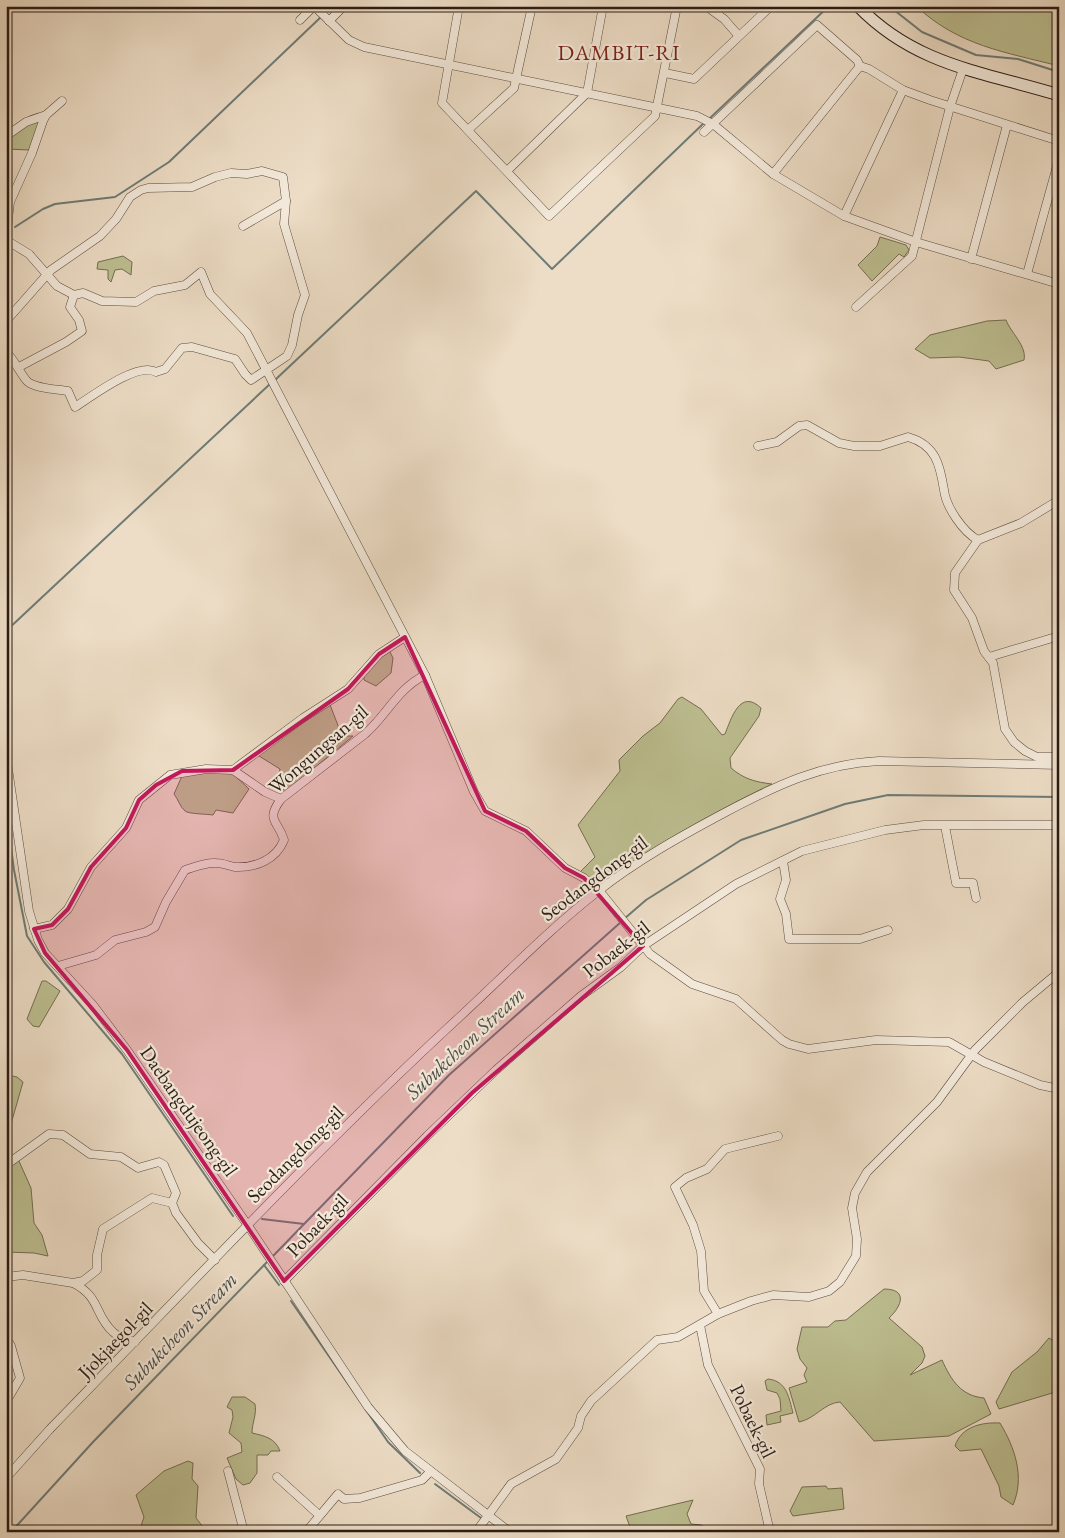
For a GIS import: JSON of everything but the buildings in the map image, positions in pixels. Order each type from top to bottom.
[{"type":"street","points":[[300,20],[314,6],[348,40],[364,47],[697,116],[713,124],[773,174],[844,216],[916,242],[1059,284]]},
{"type":"street","points":[[329,21],[344,6]]},
{"type":"street","points":[[458,6],[442,103],[549,216],[655,116],[677,6]]},
{"type":"street","points":[[468,130],[514,88],[532,6]]},
{"type":"street","points":[[507,171],[587,94],[603,6]]},
{"type":"street","points":[[706,6],[724,19],[738,35]]},
{"type":"street","points":[[665,73],[694,79],[738,35],[771,6]]},
{"type":"street","points":[[858,6],[895,38],[932,58],[963,70],[1007,79],[1059,95]]},
{"type":"street","points":[[704,132],[817,25],[857,60],[860,66],[869,69],[903,90],[950,107],[1059,141]]},
{"type":"street","points":[[773,174],[860,66]]},
{"type":"street","points":[[856,307],[912,256],[950,107],[963,70]]},
{"type":"street","points":[[844,216],[903,90]]},
{"type":"street","points":[[6,136],[26,122],[46,115],[62,101]]},
{"type":"street","points":[[46,115],[10,202],[6,238],[29,254],[62,290],[74,295],[83,292],[102,301],[136,302],[154,292],[185,286],[200,272],[210,294],[247,333],[424,675],[474,792],[485,811],[526,831],[565,868],[584,878],[600,893],[650,954],[692,984],[736,999],[782,1040],[799,1048],[817,1049],[876,1040],[942,1041],[955,1044],[984,1062],[1008,1070],[1029,1081],[1059,1089]]},
{"type":"street","points":[[971,259],[1008,125]]},
{"type":"street","points":[[1027,274],[1059,159]]},
{"type":"street","points":[[6,321],[48,274],[110,226],[130,197],[148,188],[192,187],[231,173],[247,174],[262,171],[283,177],[286,201],[284,224],[305,295],[298,315],[292,345],[287,356],[268,374],[251,380],[244,374],[235,359],[192,347],[182,348],[165,369],[156,372],[151,368],[135,370],[75,407],[68,391],[38,386],[27,381],[19,367],[6,352]]},
{"type":"street","points":[[243,226],[286,201]]},
{"type":"street","points":[[19,367],[66,342],[82,330],[79,320],[70,307],[74,295]]},
{"type":"street","points":[[758,446],[777,442],[798,426],[807,425],[839,443],[854,446],[880,446],[908,437],[920,440],[936,457],[944,480],[944,492],[951,510],[963,526],[978,540]]},
{"type":"street","points":[[1059,500],[1021,523],[978,540],[960,564],[953,581],[954,590],[972,618],[984,651],[989,657],[995,672],[1005,729],[1014,742],[1037,757],[1059,757]]},
{"type":"street","points":[[989,657],[1059,636]]},
{"type":"street","points":[[234,770],[302,718],[348,689],[379,654],[405,637]]},
{"type":"street","name":"Wongungsan-gil","points":[[58,966],[96,955],[115,940],[146,932],[155,927],[166,902],[185,870],[215,863],[226,866],[248,867],[265,861],[281,846],[284,840],[273,818],[274,810],[281,799],[365,734],[377,723],[400,691],[424,675]]},
{"type":"street","name":"Daebangdujeong-gil","points":[[6,755],[29,912],[34,929],[45,953],[93,1005],[127,1050],[250,1228],[368,1407],[405,1451],[510,1532]]},
{"type":"street","name":"Seodangdong-gil","points":[[250,1228],[410,1062],[516,962],[600,893],[659,850],[699,826],[762,793],[817,770],[850,762],[1059,765]]},
{"type":"street","points":[[34,929],[52,925],[68,909],[88,872],[123,834],[139,800],[170,775],[206,769],[234,770],[265,792],[281,799]]},
{"type":"street","points":[[945,826],[956,884],[973,883],[976,898]]},
{"type":"street","name":"Pobaek-gil","points":[[284,1282],[472,1093],[581,996],[621,967],[642,944],[736,884],[802,851],[885,830],[945,826],[1059,826]]},
{"type":"street","points":[[783,861],[786,880],[780,899],[786,914],[789,939],[860,939],[888,930]]},
{"type":"street","points":[[476,1532],[511,1484],[556,1459],[578,1428],[581,1416],[591,1401],[629,1364],[658,1340],[678,1338],[718,1314],[773,1295],[814,1296],[829,1290],[840,1282],[856,1256],[857,1239],[852,1208],[854,1193],[860,1182],[880,1158],[937,1102],[972,1054],[1023,1002],[1059,972]]},
{"type":"street","points":[[6,1166],[37,1141],[49,1134],[59,1134],[81,1145],[90,1154],[122,1157],[138,1168],[145,1167],[154,1162],[164,1164],[176,1193],[172,1203],[176,1213],[198,1243],[215,1260]]},
{"type":"street","points":[[718,1314],[704,1291],[700,1251],[693,1225],[675,1187],[686,1178],[708,1169],[725,1149],[769,1140],[778,1136]]},
{"type":"street","points":[[73,1283],[83,1281],[97,1270],[96,1255],[103,1229],[152,1198],[172,1203]]},
{"type":"street","name":"Jjokjaegol-gil","points":[[6,1478],[50,1429],[215,1260],[250,1228]]},
{"type":"street","points":[[6,1278],[23,1275],[73,1283],[84,1288],[94,1298],[102,1318],[113,1333],[135,1342]]},
{"type":"street","name":"Pobaek-gil","points":[[700,1325],[708,1365],[760,1468],[759,1484],[770,1532]]},
{"type":"street","points":[[6,1338],[11,1346],[20,1378],[6,1402]]},
{"type":"street","points":[[228,1471],[244,1532]]},
{"type":"street","points":[[306,1532],[338,1494],[344,1499],[360,1498],[422,1480],[430,1472]]},
{"type":"street","points":[[277,1477],[319,1515]]},
{"type":"highlighted area","points":[[405,637],[485,811],[526,831],[565,868],[584,878],[643,946],[472,1093],[284,1281],[127,1050],[45,953],[34,929],[52,925],[68,909],[91,867],[126,828],[139,800],[156,785],[182,771],[233,770],[348,689],[379,654]]},
{"type":"green space","points":[[916,6],[1059,6],[1059,66],[983,46],[966,39],[932,19]]},
{"type":"green space","points":[[39,113],[41,120],[29,150],[7,149],[6,133],[30,116]]},
{"type":"green space","points":[[880,237],[906,245],[909,250],[904,257],[899,254],[872,281],[858,265],[877,246]]},
{"type":"green space","points":[[123,256],[132,262],[131,275],[122,269],[115,270],[111,282],[108,279],[108,270],[97,269],[98,262]]},
{"type":"green space","points":[[1006,320],[1021,345],[1024,360],[996,369],[989,361],[959,357],[930,358],[915,349],[930,335],[987,321]]},
{"type":"green space","points":[[389,650],[393,658],[391,673],[376,686],[364,680],[364,673]]},
{"type":"green space","points":[[682,697],[701,709],[722,735],[725,734],[733,714],[742,703],[754,703],[761,708],[759,716],[730,758],[731,768],[740,775],[750,779],[772,784],[684,830],[641,856],[600,885],[593,884],[580,872],[595,857],[578,825],[620,771],[619,760],[643,736],[660,723],[678,699]]},
{"type":"green space","points":[[329,702],[342,736],[353,736],[282,795],[286,785],[279,775],[280,769],[259,756],[259,753]]},
{"type":"green space","points":[[193,772],[231,772],[249,789],[233,813],[216,810],[213,815],[187,812],[174,794],[182,776]]},
{"type":"green space","points":[[42,981],[46,981],[60,991],[39,1027],[33,1026],[27,1019]]},
{"type":"green space","points":[[8,1075],[17,1077],[23,1082],[11,1124],[6,1127]]},
{"type":"green space","points":[[6,1153],[10,1159],[18,1159],[31,1188],[34,1223],[42,1235],[48,1256],[34,1253],[6,1252]]},
{"type":"green space","points":[[884,1289],[892,1290],[900,1295],[899,1304],[889,1318],[922,1347],[925,1356],[922,1363],[910,1375],[942,1360],[958,1386],[969,1394],[984,1398],[991,1414],[949,1436],[874,1441],[840,1402],[829,1405],[810,1418],[799,1422],[789,1388],[807,1382],[804,1375],[807,1368],[800,1359],[797,1349],[802,1327],[828,1327],[835,1321],[846,1320]]},
{"type":"green space","points":[[1049,1338],[1059,1344],[1059,1391],[999,1409],[996,1402],[1012,1372],[1037,1352]]},
{"type":"green space","points":[[768,1379],[779,1383],[786,1391],[793,1413],[780,1416],[781,1422],[767,1425],[766,1415],[781,1411],[780,1399],[777,1393],[767,1390],[765,1381]]},
{"type":"green space","points":[[232,1397],[245,1397],[255,1404],[252,1433],[272,1440],[280,1451],[271,1451],[268,1455],[257,1455],[257,1473],[250,1483],[243,1485],[236,1479],[227,1458],[242,1452],[241,1443],[229,1433],[233,1417],[232,1410],[227,1407]]},
{"type":"green space","points":[[1000,1423],[1010,1442],[1017,1463],[1018,1484],[1013,1505],[1001,1497],[999,1486],[981,1449],[960,1451],[955,1446],[962,1434],[967,1430],[979,1425]]},
{"type":"green space","points":[[188,1461],[193,1463],[192,1479],[198,1486],[196,1518],[207,1532],[139,1532],[144,1517],[136,1495],[164,1471]]},
{"type":"green space","points":[[826,1486],[828,1489],[842,1488],[844,1509],[793,1516],[790,1511],[802,1487]]},
{"type":"green space","points":[[693,1500],[687,1514],[691,1524],[701,1525],[708,1529],[706,1532],[636,1532],[637,1529],[630,1527],[626,1516]]},
{"type":"waterway","points":[[325,12],[332,6]]},
{"type":"waterway","points":[[709,119],[829,6]]},
{"type":"waterway","points":[[889,6],[922,32],[976,55],[1018,59],[1059,72]]},
{"type":"waterway","points":[[15,227],[43,209],[55,204],[115,197],[169,162],[322,16]]},
{"type":"waterway","points":[[275,380],[476,191],[552,269],[705,122]]},
{"type":"waterway","points":[[6,631],[271,383]]},
{"type":"waterway","name":"Subukcheon Stream","points":[[624,919],[646,900],[741,840],[845,804],[888,795],[1059,797]]},
{"type":"waterway","points":[[6,809],[14,870],[27,936],[44,962],[122,1054],[233,1216]]},
{"type":"waterway","name":"Subukcheon Stream","points":[[273,1256],[449,1075],[621,922]]},
{"type":"waterway","points":[[262,1219],[304,1224]]},
{"type":"waterway","name":"Subukcheon Stream","points":[[11,1532],[93,1442],[268,1261]]},
{"type":"waterway","points":[[264,1265],[279,1285]]},
{"type":"waterway","points":[[291,1301],[388,1442],[420,1473]]},
{"type":"waterway","points":[[435,1484],[481,1518]]},
{"type":"waterway","points":[[492,1527],[499,1532]]},
{"type":"district","name":"DAMBIT-RI","points":[[619,52]]}]
